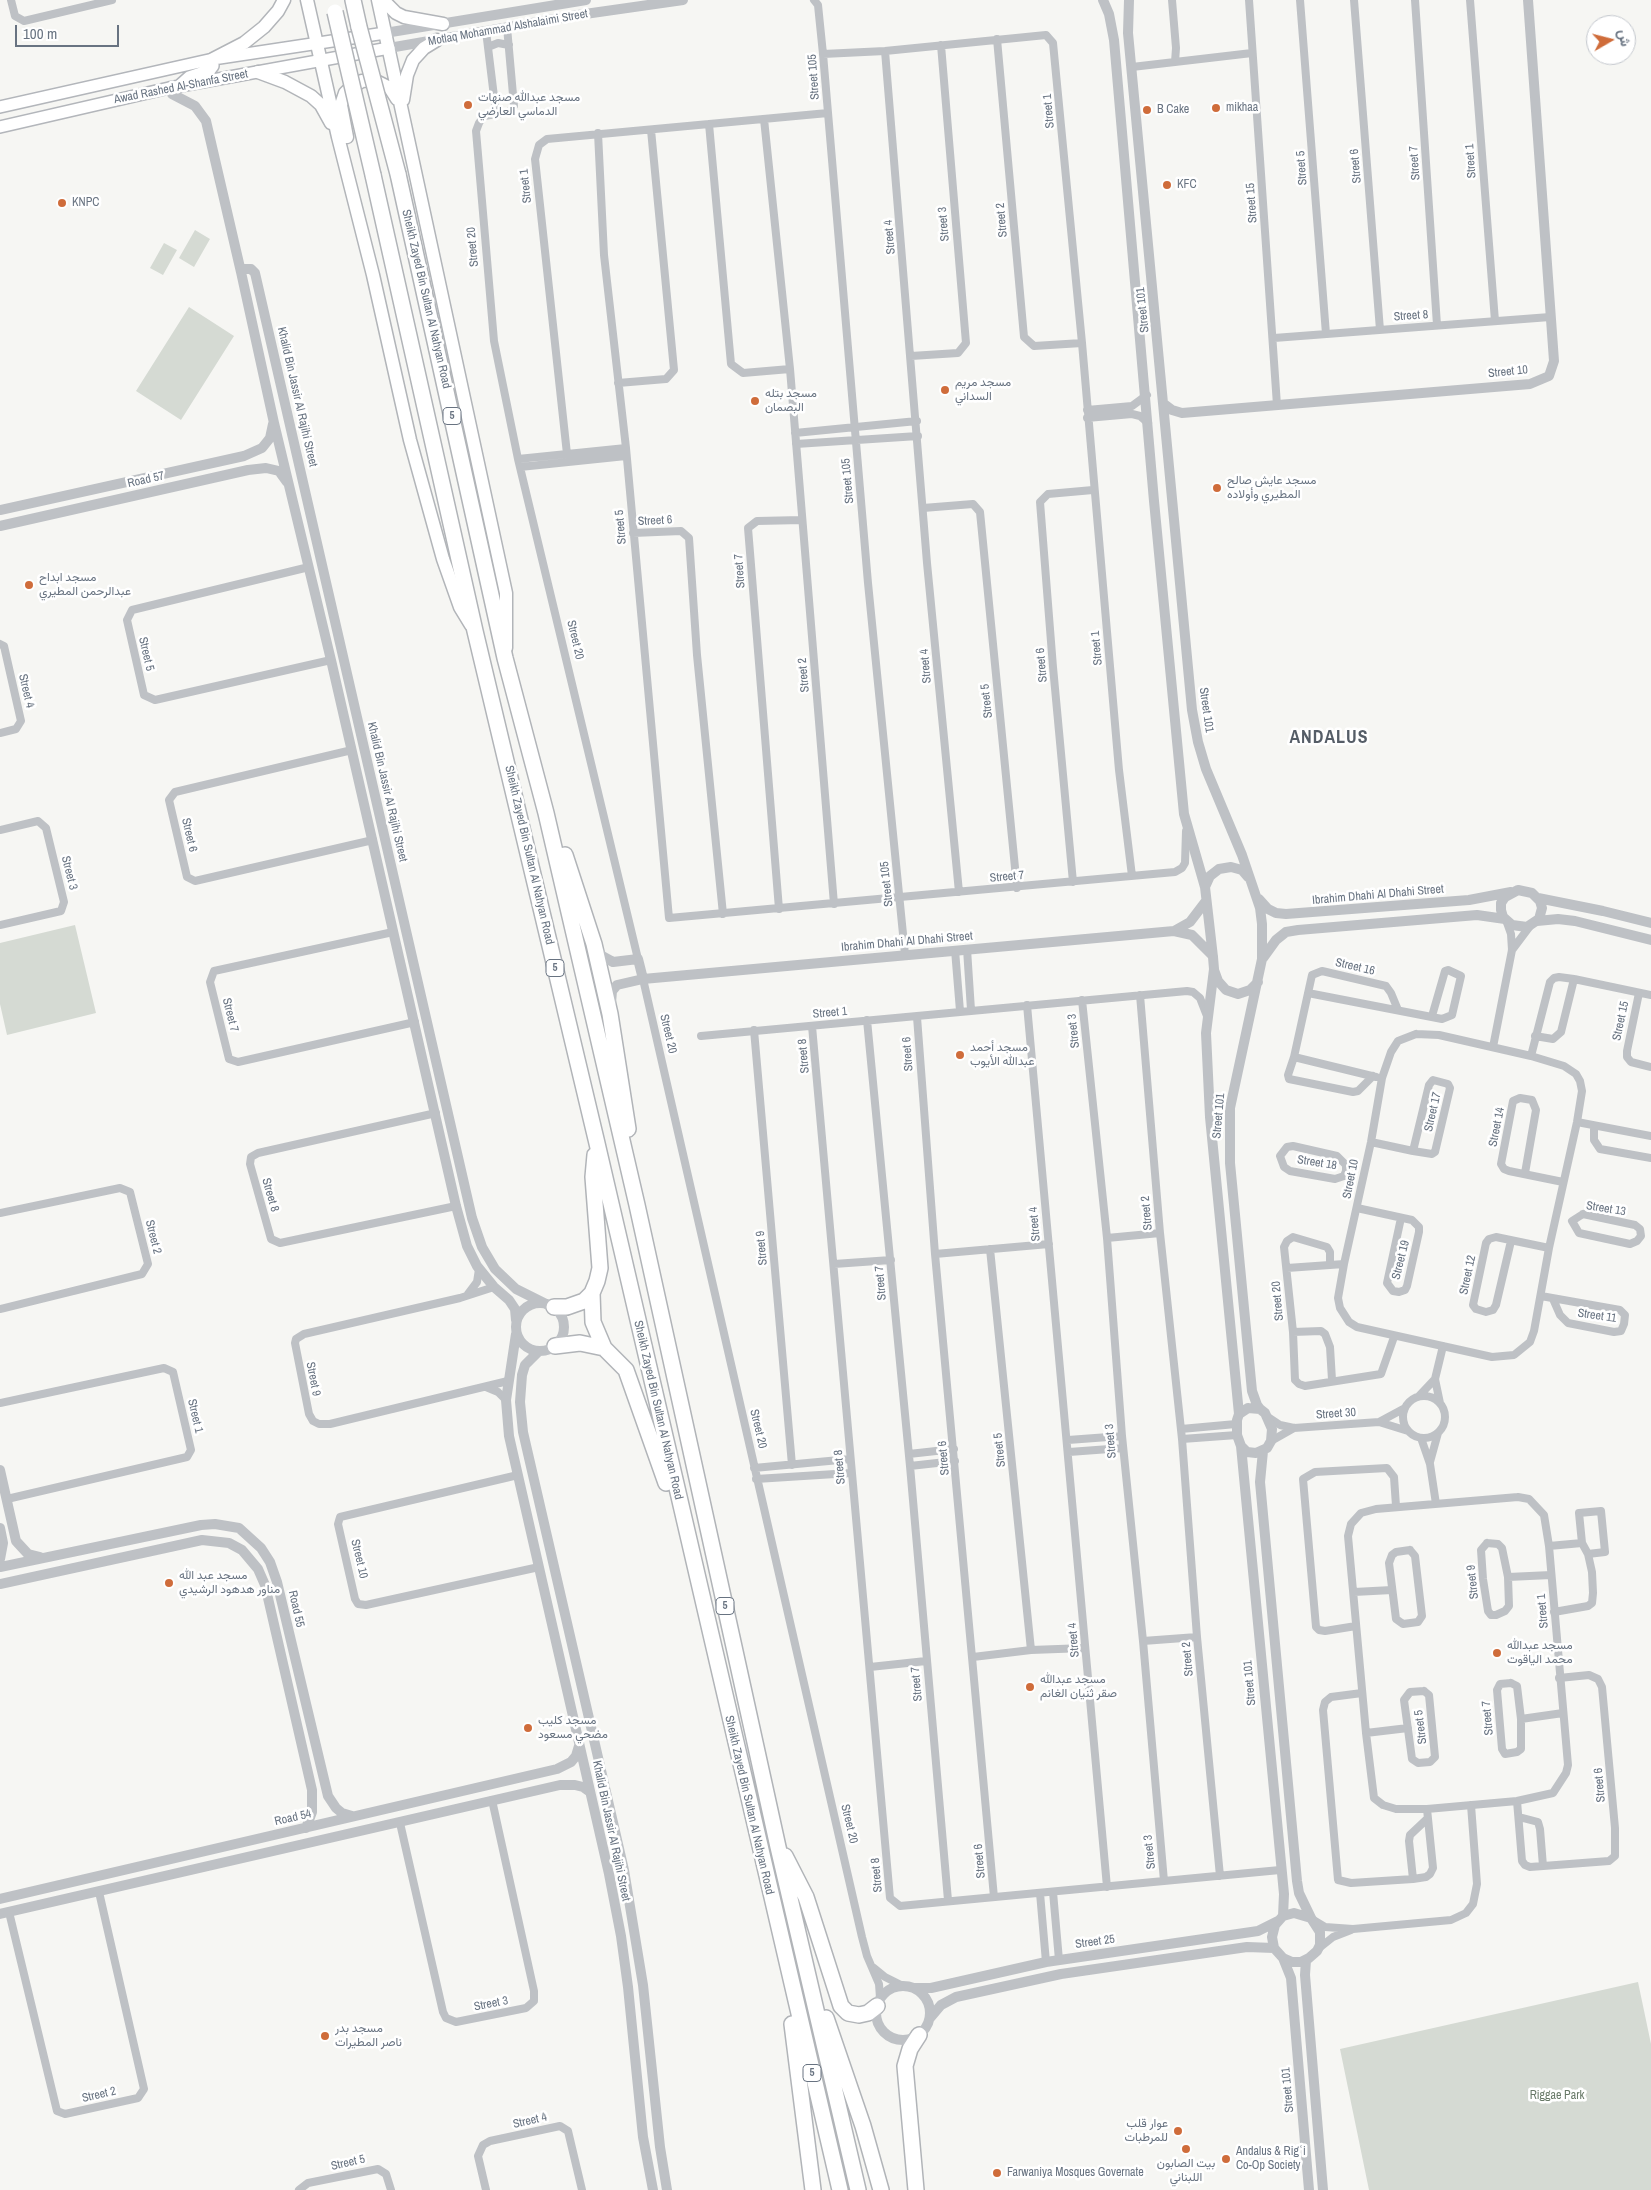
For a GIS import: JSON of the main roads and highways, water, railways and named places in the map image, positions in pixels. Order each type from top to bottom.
[{"type":"highway","name":"Sheikh Zayed Bin Sultan Al Nahyan Road","points":[[332,0],[475,631],[596,1138],[784,1956],[840,2190]]},
{"type":"highway","name":"Sheikh Zayed Bin Sultan Al Nahyan Road","points":[[353,0],[398,174],[505,658],[546,813],[637,1205],[778,1847],[858,2190]]},
{"type":"highway","points":[[546,813],[565,856],[594,944],[610,1014],[625,1107],[637,1205]]},
{"type":"highway","points":[[596,1138],[592,1178],[600,1268],[592,1293],[593,1322],[604,1348],[626,1370],[690,1548]]},
{"type":"highway","points":[[550,1305],[566,1308],[577,1305],[592,1293]]},
{"type":"highway","points":[[556,1346],[580,1343],[604,1348]]},
{"type":"highway","points":[[778,1847],[803,1890],[841,2006],[848,2013],[859,2015],[868,2013],[878,2002]]},
{"type":"highway","points":[[802,1951],[860,2117],[881,2190]]},
{"type":"highway","points":[[784,1956],[808,2164],[813,2190]]},
{"type":"highway","points":[[916,2190],[906,2066],[910,2049],[919,2035]]},
{"type":"main road","points":[[174,87],[189,77],[210,70],[213,66],[213,59],[244,44],[264,28],[278,11],[284,0]]},
{"type":"main road","name":"Sheikh Zayed Bin Sultan Al Nahyan Road","points":[[307,0],[338,137],[373,275],[410,440],[436,537],[460,607],[475,631]]},
{"type":"main road","name":"Sheikh Zayed Bin Sultan Al Nahyan Road","points":[[378,0],[506,593],[505,658]]},
{"type":"main road","points":[[383,0],[396,14],[443,24]]},
{"type":"main road","name":"Motlaq Mohammad Alshalaimi Street","points":[[357,37],[385,33]]},
{"type":"main road","name":"Awad Rashed Al-Shanfa Street","points":[[0,107],[213,59],[357,37]]},
{"type":"main road","points":[[402,110],[407,75],[413,60],[424,48],[438,40]]},
{"type":"main road","name":"Motlaq Mohammad Alshalaimi Street","points":[[363,53],[389,48]]},
{"type":"main road","name":"Awad Rashed Al-Shanfa Street","points":[[0,126],[174,87],[363,53]]},
{"type":"main road","points":[[258,72],[285,82],[311,96],[321,105],[338,137]]},
{"type":"main road","points":[[373,275],[341,108],[345,94],[362,80],[380,82],[390,88],[396,97],[434,255]]},
{"type":"main road","points":[[0,111],[0,118]]},
{"type":"place","name":"مسجد عبدالله صنهات الدماسي العارضي","points":[[468,105]]},
{"type":"place","name":"mikhaa","points":[[1216,108]]},
{"type":"place","name":"B Cake","points":[[1147,110]]},
{"type":"place","name":"KFC","points":[[1167,185]]},
{"type":"place","name":"KNPC","points":[[62,203]]},
{"type":"place","name":"مسجد مريم السداني","points":[[945,390]]},
{"type":"place","name":"مسجد بتله البصمان","points":[[755,401]]},
{"type":"place","name":"مسجد عايش صالح المطيري وأولاده","points":[[1217,488]]},
{"type":"place","name":"مسجد ابداح عبدالرحمن المطيري","points":[[29,585]]},
{"type":"place","name":"مسجد أحمد عبدالله الأيوب","points":[[960,1055]]},
{"type":"place","name":"مسجد عبد الله مناور هدهود الرشيدي","points":[[169,1583]]},
{"type":"place","name":"مسجد عبدالله محمد الياقوت","points":[[1497,1653]]},
{"type":"place","name":"مسجد عبدالله صقر ثنيان الغانم","points":[[1030,1687]]},
{"type":"place","name":"مسجد كليب مضحي مسعود","points":[[528,1728]]},
{"type":"place","name":"مسجد بدر ناصر المطيرات","points":[[325,2036]]},
{"type":"place","name":"عوار قلب للمرطبات","points":[[1178,2131]]},
{"type":"place","name":"بيت الصابون اللبناني","points":[[1186,2149]]},
{"type":"place","name":"Andalus & Rigʿi Co-Op Society","points":[[1226,2159]]},
{"type":"place","name":"Farwaniya Mosques Governate","points":[[997,2173]]},
{"type":"district","name":"ANDALUS","points":[[1329,738]]},
{"type":"park label","name":"Riggae Park","points":[[1557,2096]]}]
